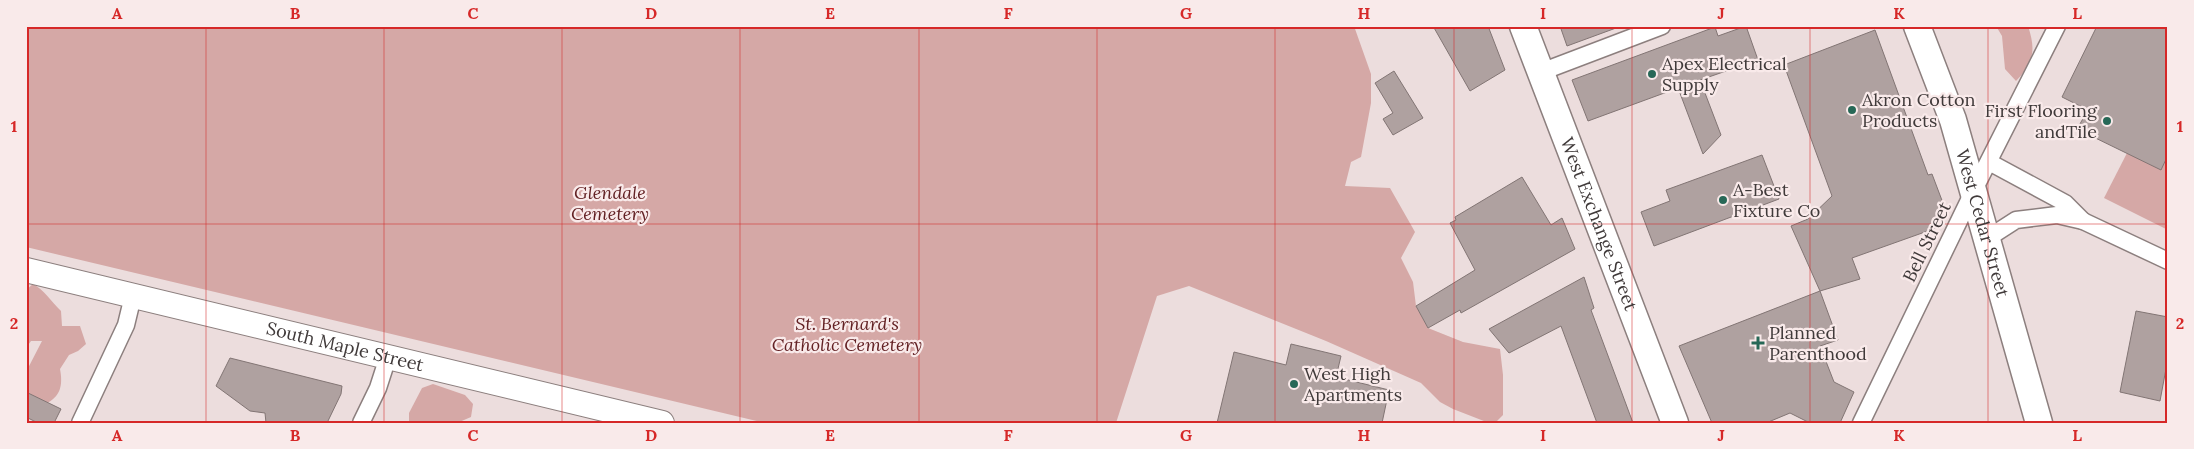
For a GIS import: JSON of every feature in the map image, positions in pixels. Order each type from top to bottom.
[{"type":"main road","name":"West Exchange Street","points":[[1523,26],[1674,423]]},
{"type":"main road","name":"West Cedar Street","points":[[1917,26],[1953,120],[2040,423]]},
{"type":"main road","name":"South Maple Street","points":[[26,270],[662,423]]},
{"type":"street","points":[[1541,72],[1662,26]]},
{"type":"street","name":"Bell Street","points":[[1861,423],[1974,190],[2057,26]]},
{"type":"street","points":[[1989,162],[2065,202],[2083,221]]},
{"type":"street","points":[[1988,238],[2016,220],[2057,215],[2083,221],[2168,261]]},
{"type":"street","points":[[80,423],[126,325],[133,296]]},
{"type":"street","points":[[361,423],[378,388],[388,357]]},
{"type":"green space","name":"Glendale Cemetery","points":[[26,26],[1354,26],[1371,74],[1371,103],[1361,157],[1351,162],[1345,186],[1390,188],[1415,232],[1401,258],[1413,282],[1416,306],[1428,328],[1463,342],[1500,349],[1503,375],[1503,415],[1495,423],[1489,423],[1453,409],[1440,402],[1421,383],[1326,341],[1189,286],[1157,296],[1116,423],[765,423],[26,247]]},
{"type":"green space","points":[[1996,26],[2028,26],[2031,34],[2032,55],[2030,62],[2016,81],[2005,69],[2002,36]]},
{"type":"green space","points":[[2127,153],[2168,155],[2168,230],[2104,198]]},
{"type":"green space","points":[[33,284],[61,311],[62,326],[80,326],[86,344],[78,351],[69,355],[60,369],[60,390],[55,398],[45,404],[26,394],[26,372],[42,341],[31,341],[26,348],[26,290]]},
{"type":"green space","points":[[433,384],[465,395],[473,404],[471,417],[457,423],[409,423],[409,413],[422,388]]},
{"type":"building","points":[[1433,26],[1488,26],[1505,70],[1470,91]]},
{"type":"building","points":[[1560,26],[1616,26],[1616,28],[1567,46]]},
{"type":"building","name":"Apex Electrical Supply","points":[[1746,26],[1758,60],[1700,80],[1721,135],[1703,154],[1678,88],[1588,121],[1572,80],[1715,27],[1718,36]]},
{"type":"building","points":[[2097,26],[2168,26],[2168,155],[2161,170],[2077,129],[2088,110],[2062,97]]},
{"type":"building","points":[[1875,30],[1928,175],[1932,174],[1946,211],[1939,227],[1852,258],[1860,279],[1820,291],[1791,226],[1808,219],[1832,196],[1784,65]]},
{"type":"building","points":[[1394,71],[1423,118],[1393,135],[1383,119],[1393,113],[1375,83]]},
{"type":"building","name":"A-Best Fixture Co","points":[[1762,155],[1779,199],[1654,246],[1641,212],[1670,201],[1666,190]]},
{"type":"building","points":[[1522,177],[1551,225],[1562,218],[1575,249],[1461,313],[1460,310],[1428,328],[1416,306],[1475,270],[1450,223],[1456,220],[1455,217]]},
{"type":"building","points":[[1584,277],[1594,308],[1591,310],[1633,423],[1597,423],[1561,326],[1509,353],[1489,329]]},
{"type":"building","points":[[1820,291],[1838,340],[1820,346],[1834,382],[1854,392],[1840,423],[1810,423],[1790,413],[1766,423],[1712,423],[1679,346]]},
{"type":"building","points":[[2136,311],[2168,317],[2168,358],[2160,401],[2120,392]]},
{"type":"building","name":"West High Apartments","points":[[1291,344],[1341,356],[1336,377],[1389,390],[1382,423],[1217,423],[1234,352],[1286,365]]},
{"type":"building","points":[[230,358],[342,386],[341,394],[327,423],[266,423],[265,413],[250,411],[216,386]]},
{"type":"building","points":[[26,392],[61,409],[54,423],[38,423],[26,417]]},
{"type":"place","name":"Apex Electrical Supply","points":[[1652,74]]},
{"type":"place","name":"Akron Cotton Products","points":[[1852,110]]},
{"type":"place","name":"First Flooring andTile","points":[[2107,121]]},
{"type":"place","name":"A-Best Fixture Co","points":[[1723,200]]},
{"type":"place","name":"Planned Parenthood","points":[[1758,343]]},
{"type":"place","name":"West High Apartments","points":[[1294,384]]},
{"type":"park label","name":"St. Bernard's Catholic Cemetery","points":[[847,334]]}]
